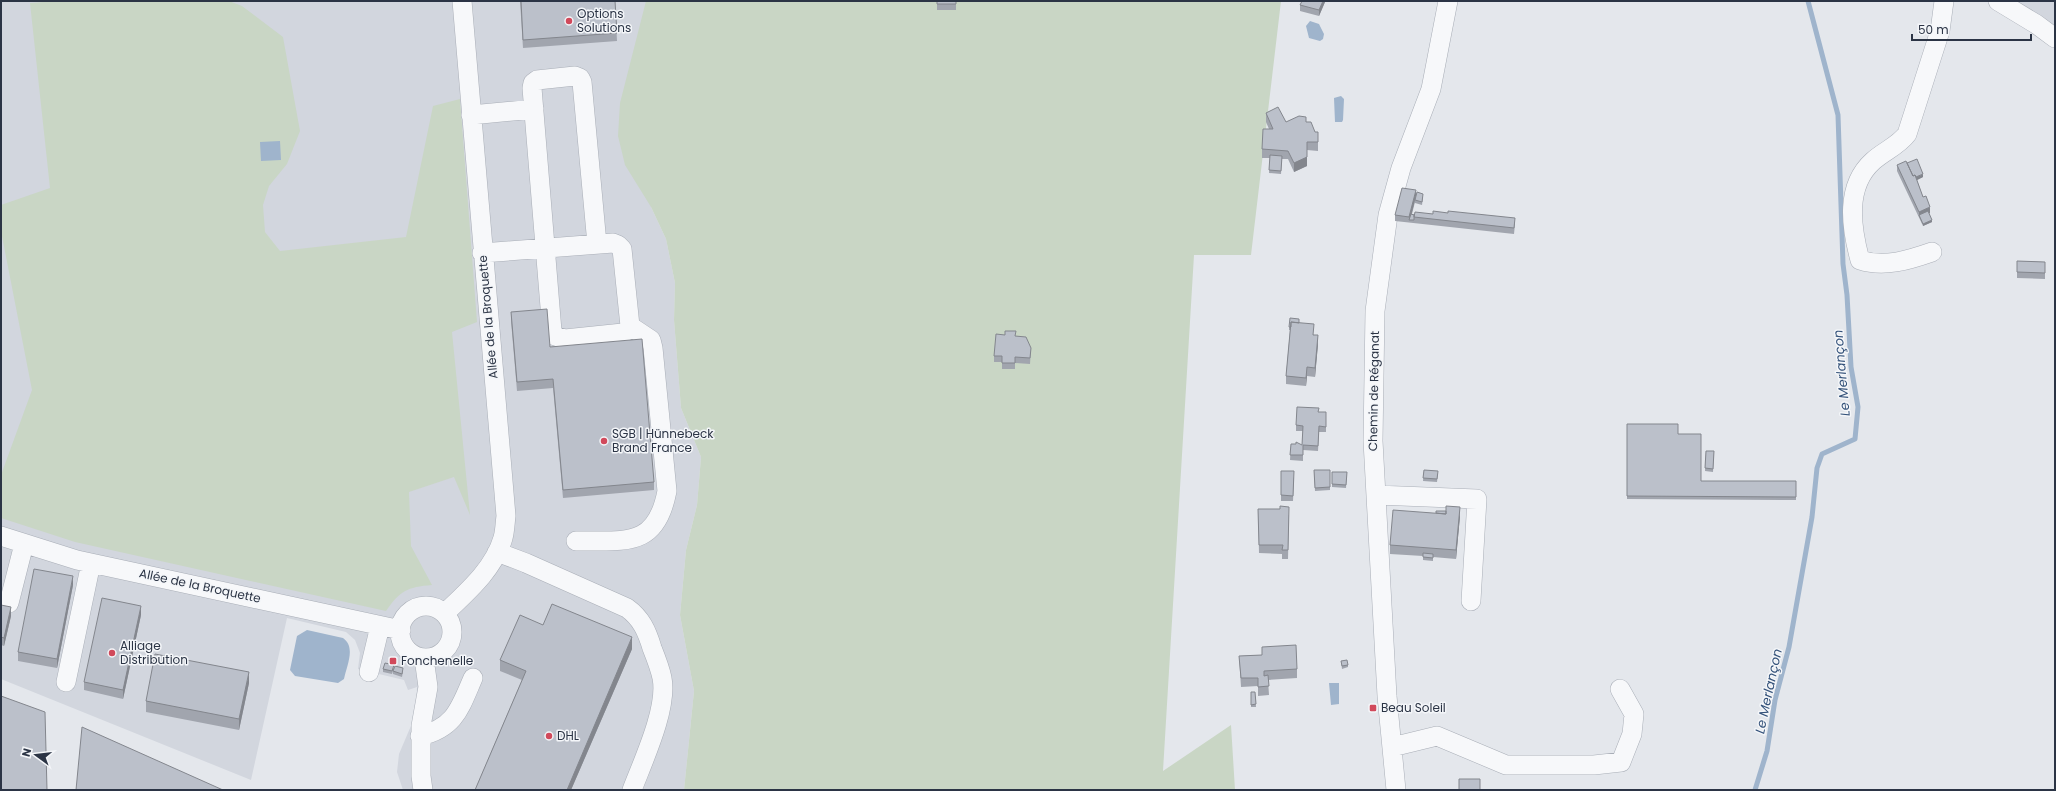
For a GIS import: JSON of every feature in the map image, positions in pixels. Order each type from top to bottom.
[{"type":"street","name":"Allée de la Broquette","points":[[445,613],[482,574],[497,552],[503,537],[506,516],[482,253],[462,1]]},
{"type":"street","name":"Chemin de Réganat","points":[[1396,790],[1387,696],[1372,441],[1375,311],[1388,215],[1401,168],[1431,89],[1448,1]]},
{"type":"street","points":[[1932,252],[1914,259],[1896,262],[1874,264],[1860,260],[1854,236],[1853,205],[1854,192],[1866,168],[1882,154],[1900,142],[1907,134],[1940,31],[1944,1]]},
{"type":"street","points":[[1998,1],[2036,24],[2055,38]]},
{"type":"street","points":[[482,253],[545,247],[597,244],[613,243],[618,245],[622,249],[630,326],[628,330],[623,333],[565,339],[555,336],[552,331],[545,247],[534,109],[532,88],[537,80],[575,76],[580,78],[582,82],[597,244]]},
{"type":"street","points":[[471,115],[534,109]]},
{"type":"street","points":[[576,541],[630,539],[643,535],[654,526],[663,510],[667,491],[653,348],[651,340],[630,326]]},
{"type":"street","points":[[1376,494],[1477,499],[1471,601]]},
{"type":"street","name":"Allée de la Broquette","points":[[1,536],[91,563],[401,630]]},
{"type":"street","points":[[9,603],[24,544]]},
{"type":"street","points":[[497,552],[526,563],[627,608],[636,614],[643,624],[662,679],[662,704],[656,725],[632,790]]},
{"type":"street","points":[[66,682],[92,597],[91,563]]},
{"type":"street","points":[[421,606],[437,608],[445,613],[450,621],[452,638],[448,647],[442,653],[433,657],[424,658],[416,656],[404,645],[401,630],[407,615],[421,606]]},
{"type":"street","points":[[369,672],[380,626]]},
{"type":"street","points":[[423,790],[421,776],[420,736],[422,713],[428,687],[424,658]]},
{"type":"street","points":[[420,736],[434,733],[450,723],[459,710],[473,678]]},
{"type":"street","points":[[1392,747],[1437,736],[1506,765],[1594,765],[1621,762],[1632,734],[1634,714],[1620,689]]},
{"type":"shaded area","points":[[1,1],[646,1],[651,207],[666,239],[675,283],[674,320],[681,408],[701,457],[697,505],[686,550],[680,615],[694,691],[684,790],[403,790],[397,772],[399,754],[416,714],[417,687],[408,690],[404,680],[358,669],[360,653],[355,640],[346,632],[287,618],[251,780],[1,679]]},
{"type":"shaded area","points":[[2007,1],[2055,1],[2055,27]]},
{"type":"green space","points":[[57,1],[229,1],[242,6],[283,37],[300,131],[287,164],[269,186],[263,205],[265,232],[280,251],[406,237],[433,106],[460,99],[477,322],[452,332],[470,515],[454,477],[409,492],[411,546],[432,585],[416,587],[405,591],[386,611],[75,542],[1,518],[1,475],[32,390],[1,231],[1,205],[50,188],[30,3]]},
{"type":"green space","points":[[646,1],[1281,1],[1251,255],[1194,255],[1163,771],[1231,725],[1235,790],[684,790],[694,691],[680,615],[686,550],[697,505],[701,457],[681,408],[674,320],[675,283],[666,239],[651,207],[625,165],[618,136],[620,103]]},
{"type":"water","points":[[1310,21],[1319,24],[1324,34],[1323,39],[1320,41],[1309,38],[1306,26]]},
{"type":"water","points":[[1341,96],[1344,99],[1343,120],[1342,122],[1335,122],[1334,98]]},
{"type":"water","points":[[280,141],[281,160],[261,161],[260,142]]},
{"type":"water","points":[[307,630],[343,638],[347,642],[350,657],[344,679],[338,683],[295,676],[290,670],[297,636]]},
{"type":"water","points":[[1329,683],[1339,683],[1339,704],[1331,705]]},
{"type":"building","name":"Options Solutions","points":[[521,1],[615,1],[617,33],[523,40]]},
{"type":"building","points":[[937,1],[956,1],[956,4],[937,4]]},
{"type":"building","points":[[1302,1],[1323,1],[1319,10],[1300,5]]},
{"type":"building","points":[[1278,107],[1286,122],[1299,116],[1306,117],[1306,122],[1311,122],[1315,132],[1318,132],[1318,142],[1307,142],[1307,157],[1294,163],[1288,151],[1262,149],[1263,129],[1273,129],[1266,113]]},
{"type":"building","points":[[1270,155],[1282,156],[1281,171],[1269,170]]},
{"type":"building","points":[[1917,159],[1923,174],[1916,177],[1915,175],[1913,176],[1907,163]]},
{"type":"building","points":[[1906,161],[1913,176],[1915,175],[1923,197],[1926,196],[1930,207],[1919,212],[1897,165]]},
{"type":"building","points":[[1402,188],[1416,190],[1409,217],[1395,215]]},
{"type":"building","points":[[1417,192],[1423,194],[1422,202],[1415,200]]},
{"type":"building","points":[[1433,211],[1448,213],[1448,211],[1515,218],[1514,228],[1414,217],[1415,212],[1433,214]]},
{"type":"building","points":[[1928,211],[1932,220],[1923,224],[1919,215]]},
{"type":"building","points":[[1411,214],[1414,215],[1414,220],[1409,220]]},
{"type":"building","points":[[2017,261],[2045,262],[2045,273],[2017,272]]},
{"type":"building","name":"SGB | Hünnebeck Brand France","points":[[547,309],[550,347],[642,339],[654,482],[563,490],[553,379],[517,382],[511,312]]},
{"type":"building","points":[[1290,318],[1299,319],[1299,323],[1291,322],[1291,327],[1289,327]]},
{"type":"building","points":[[1291,322],[1314,324],[1313,335],[1318,335],[1315,368],[1307,367],[1306,378],[1286,376]]},
{"type":"building","points":[[1005,331],[1016,331],[1015,336],[1026,337],[1031,348],[1030,358],[1015,357],[1015,363],[1002,363],[1002,356],[994,356],[996,334],[1005,335]]},
{"type":"building","points":[[1297,407],[1319,408],[1318,412],[1326,412],[1326,427],[1319,426],[1318,446],[1303,445],[1303,455],[1290,455],[1291,444],[1296,444],[1296,442],[1302,445],[1303,426],[1296,425]]},
{"type":"building","points":[[1627,424],[1678,424],[1678,434],[1701,434],[1701,481],[1796,481],[1796,497],[1627,496]]},
{"type":"building","points":[[1706,451],[1714,451],[1713,469],[1705,468]]},
{"type":"building","points":[[1314,470],[1330,470],[1330,487],[1315,488]]},
{"type":"building","points":[[1424,470],[1438,471],[1437,479],[1423,478]]},
{"type":"building","points":[[1281,471],[1294,471],[1293,496],[1281,495]]},
{"type":"building","points":[[1332,472],[1347,472],[1346,485],[1332,484]]},
{"type":"building","points":[[1280,506],[1289,507],[1288,550],[1282,550],[1283,545],[1259,545],[1258,509],[1280,509]]},
{"type":"building","points":[[1446,506],[1460,507],[1456,550],[1390,545],[1393,510],[1446,514]]},
{"type":"building","points":[[1436,511],[1446,511],[1446,514],[1436,513]]},
{"type":"building","points":[[1423,553],[1433,554],[1433,558],[1423,557]]},
{"type":"building","points":[[34,569],[73,576],[57,659],[18,652]]},
{"type":"building","name":"Alliage Distribution","points":[[102,598],[141,606],[123,690],[84,682]]},
{"type":"building","name":"DHL","points":[[552,604],[632,637],[567,790],[475,790],[526,671],[500,660],[520,615],[543,625]]},
{"type":"building","points":[[1,605],[11,607],[4,638],[1,637]]},
{"type":"building","points":[[1296,645],[1297,669],[1264,671],[1264,676],[1268,675],[1269,686],[1258,687],[1258,678],[1241,678],[1239,656],[1262,655],[1262,647]]},
{"type":"building","points":[[155,654],[249,672],[239,719],[146,701]]},
{"type":"building","points":[[1347,660],[1348,665],[1342,666],[1341,661]]},
{"type":"building","points":[[385,663],[394,665],[392,671],[383,669]]},
{"type":"building","points":[[395,666],[403,668],[402,674],[393,671]]},
{"type":"building","points":[[1251,692],[1255,692],[1256,704],[1251,705]]},
{"type":"building","points":[[1,696],[45,712],[47,790],[1,790]]},
{"type":"building","points":[[82,727],[223,790],[76,790]]},
{"type":"building","points":[[1459,779],[1480,779],[1480,790],[1459,790]]},
{"type":"waterway","name":"Le Merlançon","points":[[1755,790],[1767,751],[1775,700],[1789,647],[1812,517],[1817,468],[1822,454],[1855,439],[1858,407],[1851,367],[1847,295],[1843,264],[1838,115],[1808,1]]},
{"type":"place","name":"Options Solutions","points":[[569,21]]},
{"type":"place","name":"SGB | Hünnebeck Brand France","points":[[604,441]]},
{"type":"place","name":"Alliage Distribution","points":[[112,653]]},
{"type":"place","name":"Fonchenelle","points":[[393,661]]},
{"type":"place","name":"Beau Soleil","points":[[1373,708]]},
{"type":"place","name":"DHL","points":[[549,736]]}]
